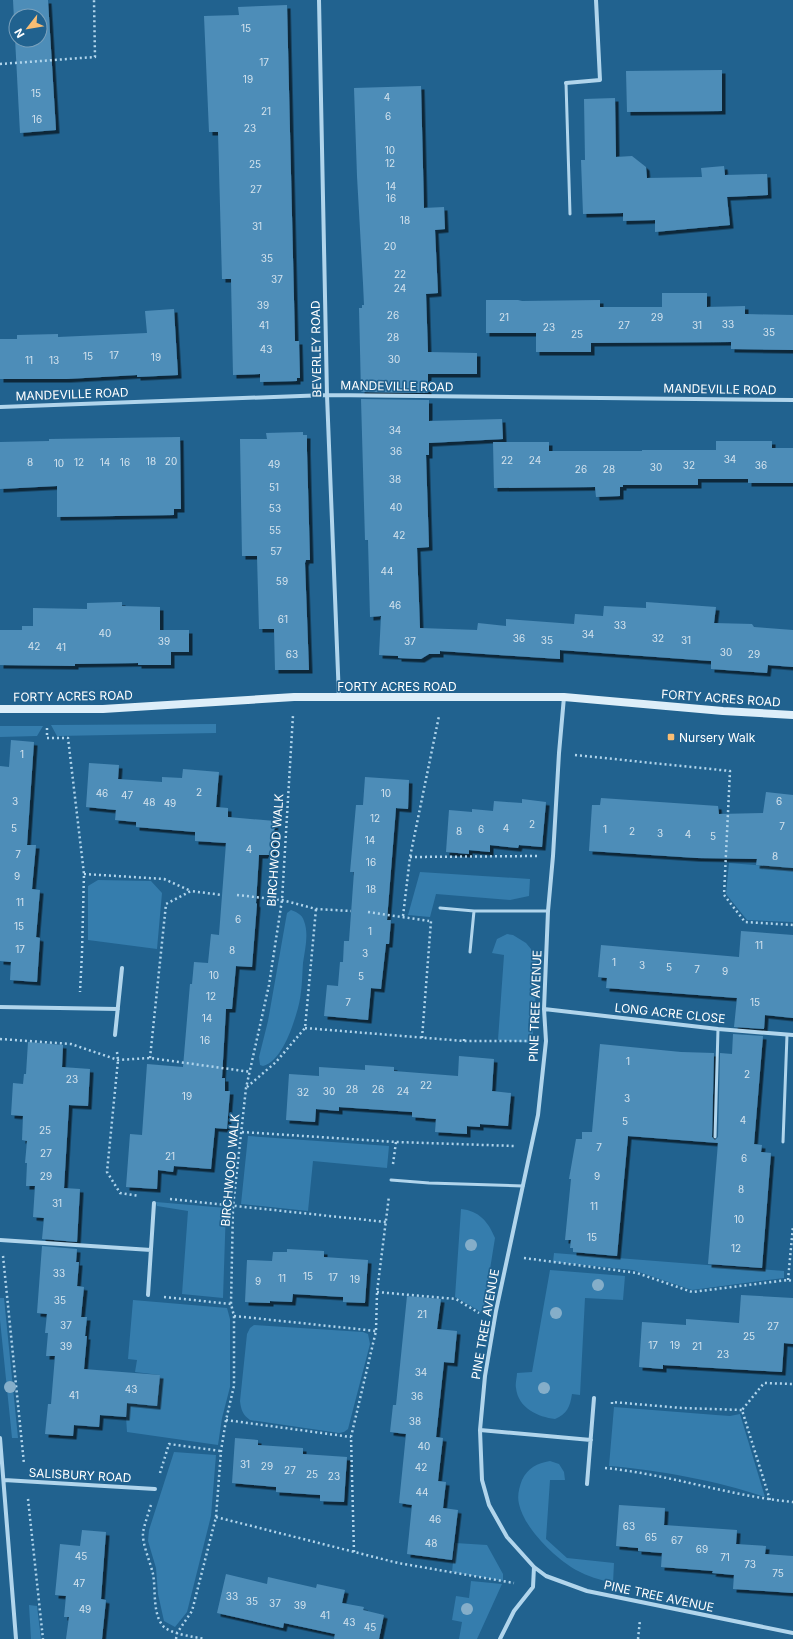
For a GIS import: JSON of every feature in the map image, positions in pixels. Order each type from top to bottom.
[{"type":"street","name":"BEVERLEY ROAD","points":[[319,0],[327,395],[339,698]]},
{"type":"street","points":[[566,83],[600,80],[596,0]]},
{"type":"street","name":"MANDEVILLE ROAD","points":[[0,406],[327,395],[793,400]]},
{"type":"street","name":"FORTY ACRES ROAD","points":[[0,709],[103,709],[294,697],[564,697],[723,711],[793,715]]},
{"type":"street","name":"PINE TREE AVENUE","points":[[564,697],[559,753],[554,856],[548,911],[544,1009],[546,1041],[538,1115],[496,1311],[485,1376],[480,1430],[482,1480],[489,1505],[507,1537],[534,1567],[546,1576],[587,1591],[793,1633]]},
{"type":"street","points":[[115,1035],[122,968]]},
{"type":"street","points":[[0,1007],[118,1008]]},
{"type":"street","name":"LONG ACRE CLOSE","points":[[544,1009],[718,1029],[793,1035]]},
{"type":"street","points":[[148,1295],[154,1203]]},
{"type":"street","points":[[1,1240],[151,1250]]},
{"type":"street","points":[[587,1484],[594,1398]]},
{"type":"street","points":[[480,1430],[590,1440]]},
{"type":"street","points":[[0,1438],[16,1639]]},
{"type":"street","name":"SALISBURY ROAD","points":[[4,1480],[155,1489]]},
{"type":"street","points":[[500,1639],[514,1611],[533,1587],[534,1567]]},
{"type":"lane","points":[[566,83],[570,214]]},
{"type":"lane","points":[[440,908],[548,911]]},
{"type":"lane","points":[[470,952],[474,910]]},
{"type":"lane","points":[[715,1137],[718,1029]]},
{"type":"lane","points":[[783,1142],[787,1035]]},
{"type":"lane","points":[[391,1180],[429,1183],[523,1186]]},
{"type":"path","points":[[0,64],[95,57],[94,0]]},
{"type":"path","name":"BIRCHWOOD WALK","points":[[176,1639],[177,1633],[192,1611],[216,1517],[221,1452],[226,1420],[234,1386],[234,1316],[231,1304],[234,1207],[246,1088],[251,1072],[269,985],[282,900],[294,697]]},
{"type":"path","points":[[403,916],[410,857],[443,698]]},
{"type":"path","points":[[46,709],[47,738],[68,738],[84,874],[82,953],[78,1008]]},
{"type":"path","points":[[559,753],[730,771],[724,895],[745,922],[793,925]]},
{"type":"path","points":[[410,857],[554,856]]},
{"type":"path","points":[[84,874],[164,879],[191,891],[222,895]]},
{"type":"path","points":[[150,1058],[166,904],[191,891]]},
{"type":"path","points":[[237,895],[282,900],[316,908],[351,911]]},
{"type":"path","points":[[246,1088],[276,1062],[305,1028],[316,908]]},
{"type":"path","points":[[422,1038],[431,921],[440,908]]},
{"type":"path","points":[[368,912],[431,921]]},
{"type":"path","points":[[305,1028],[464,1041],[546,1041]]},
{"type":"path","points":[[115,1035],[118,1060],[107,1172],[120,1193],[140,1196]]},
{"type":"path","points":[[0,1039],[71,1044],[118,1060],[150,1058],[251,1072]]},
{"type":"path","points":[[242,1132],[396,1142],[531,1147]]},
{"type":"path","points":[[354,1552],[351,1437],[376,1331],[378,1292],[396,1142]]},
{"type":"path","points":[[162,1198],[234,1207],[386,1222]]},
{"type":"path","points":[[788,1280],[793,1226]]},
{"type":"path","points":[[1,1240],[43,1639]]},
{"type":"path","points":[[508,1256],[637,1273],[692,1292],[788,1280],[793,1281]]},
{"type":"path","points":[[378,1292],[456,1299],[482,1315],[496,1311]]},
{"type":"path","points":[[148,1295],[231,1304]]},
{"type":"path","points":[[234,1316],[376,1331]]},
{"type":"path","points":[[742,1410],[764,1383],[793,1384]]},
{"type":"path","points":[[611,1409],[612,1402],[682,1408],[742,1410]]},
{"type":"path","points":[[742,1410],[770,1500]]},
{"type":"path","points":[[226,1420],[351,1437]]},
{"type":"path","points":[[205,1639],[177,1633],[165,1627],[160,1621],[154,1596],[153,1574],[148,1560],[143,1533],[168,1444],[221,1452]]},
{"type":"path","points":[[603,1476],[605,1461]]},
{"type":"path","points":[[604,1468],[635,1471],[770,1500],[793,1502]]},
{"type":"path","points":[[216,1517],[398,1563],[533,1587]]},
{"type":"shaded area","points":[[216,724],[216,733],[57,736],[51,725]]},
{"type":"shaded area","points":[[0,726],[43,726],[37,736],[0,737]]},
{"type":"shaded area","points":[[729,863],[793,868],[793,922],[747,920],[726,894]]},
{"type":"shaded area","points":[[420,872],[530,879],[529,896],[510,900],[436,894],[430,917],[408,915]]},
{"type":"shaded area","points":[[98,880],[151,881],[162,893],[157,949],[88,940],[88,886]]},
{"type":"shaded area","points":[[291,910],[302,917],[306,931],[302,986],[298,1008],[286,1042],[276,1057],[270,1063],[263,1066],[260,1065],[259,1057],[268,1021],[287,913]]},
{"type":"shaded area","points":[[507,934],[513,935],[526,943],[531,949],[538,965],[532,1043],[498,1040],[504,955],[492,953],[497,939]]},
{"type":"shaded area","points":[[248,1136],[389,1146],[387,1168],[313,1161],[308,1211],[241,1204]]},
{"type":"shaded area","points":[[156,1202],[226,1208],[223,1298],[182,1294],[188,1211],[157,1206]]},
{"type":"shaded area","points":[[461,1209],[473,1212],[482,1218],[495,1238],[483,1313],[455,1297]]},
{"type":"shaded area","points":[[554,1253],[784,1271],[784,1278],[692,1290],[633,1270],[553,1262]]},
{"type":"shaded area","points":[[550,1270],[625,1276],[623,1300],[585,1298],[580,1395],[572,1394],[567,1410],[555,1419],[536,1414],[525,1406],[518,1395],[516,1386],[517,1373],[532,1372]]},
{"type":"shaded area","points":[[0,1298],[4,1298],[18,1438],[12,1438],[0,1320]]},
{"type":"shaded area","points":[[133,1300],[227,1308],[230,1319],[230,1387],[222,1418],[218,1445],[127,1432],[127,1403],[157,1406],[160,1375],[135,1372],[137,1360],[128,1359]]},
{"type":"shaded area","points":[[254,1325],[363,1332],[368,1334],[370,1344],[348,1429],[339,1433],[250,1420],[244,1414],[240,1401],[247,1334],[250,1328]]},
{"type":"shaded area","points":[[614,1407],[730,1416],[740,1414],[765,1497],[728,1486],[688,1477],[648,1470],[609,1466]]},
{"type":"shaded area","points":[[174,1452],[216,1455],[211,1516],[187,1612],[175,1627],[164,1621],[158,1594],[156,1568],[148,1541],[149,1530]]},
{"type":"shaded area","points":[[550,1461],[559,1464],[564,1472],[565,1480],[550,1480],[546,1539],[567,1558],[614,1563],[613,1583],[594,1578],[568,1565],[542,1542],[527,1523],[522,1513],[518,1498],[522,1480],[527,1472],[533,1467]]},
{"type":"shaded area","points":[[455,1543],[487,1545],[503,1574],[503,1581],[452,1572]]},
{"type":"shaded area","points":[[471,1581],[502,1584],[477,1639],[459,1639],[462,1622],[452,1620],[456,1596],[469,1598]]},
{"type":"shaded area","points":[[29,1605],[37,1606],[41,1639],[31,1639]]},
{"type":"building","points":[[13,0],[48,0],[56,130],[20,133],[16,48],[48,48],[48,8],[13,8]]},
{"type":"building","points":[[287,5],[295,341],[299,341],[300,378],[297,378],[297,381],[260,382],[260,374],[233,375],[231,279],[222,279],[218,132],[209,132],[204,16],[239,15],[238,7]]},
{"type":"building","points":[[722,70],[722,111],[627,112],[626,71]]},
{"type":"building","points":[[421,86],[424,208],[444,207],[445,229],[435,230],[438,293],[426,294],[428,352],[477,353],[477,374],[428,374],[428,393],[361,392],[359,308],[362,308],[362,305],[364,305],[354,88]]},
{"type":"building","points":[[615,98],[616,157],[632,156],[646,167],[647,178],[702,177],[701,168],[724,166],[725,175],[767,174],[768,195],[727,197],[730,225],[655,232],[655,220],[623,221],[623,213],[583,214],[581,160],[585,160],[584,99]]},
{"type":"building","points":[[662,293],[707,293],[707,307],[745,306],[745,314],[793,315],[793,350],[731,349],[731,342],[591,343],[591,352],[536,352],[536,333],[486,333],[486,300],[600,300],[600,307],[662,307]]},
{"type":"building","points":[[174,309],[178,375],[137,377],[137,375],[67,379],[0,379],[0,339],[17,339],[17,335],[58,334],[58,337],[147,333],[145,311]]},
{"type":"building","points":[[361,399],[429,400],[429,421],[502,419],[503,439],[429,443],[429,455],[426,455],[429,547],[417,548],[420,628],[477,630],[478,623],[506,626],[506,619],[574,624],[575,614],[603,616],[604,606],[646,608],[646,602],[716,607],[714,623],[752,624],[754,627],[793,630],[793,667],[768,665],[767,673],[711,669],[711,661],[560,650],[560,659],[440,651],[440,654],[429,654],[421,659],[379,655],[381,616],[370,617],[368,540],[365,540]]},
{"type":"building","points":[[303,432],[303,435],[307,435],[310,560],[306,560],[305,563],[309,670],[275,670],[274,629],[259,629],[257,556],[242,556],[240,439],[267,439],[266,433]]},
{"type":"building","points":[[180,437],[181,509],[174,509],[174,515],[57,517],[57,486],[0,489],[0,442],[49,441],[49,439]]},
{"type":"building","points":[[716,441],[772,441],[772,448],[793,448],[793,483],[748,483],[748,479],[698,479],[698,485],[623,485],[623,487],[620,487],[620,496],[596,497],[595,487],[494,488],[493,442],[549,442],[549,451],[642,451],[716,450]]},
{"type":"building","points":[[122,602],[122,606],[160,607],[160,630],[189,630],[189,652],[171,652],[171,665],[138,665],[138,663],[75,664],[75,666],[0,665],[0,630],[22,630],[22,626],[33,626],[33,608],[87,609],[87,603]]},
{"type":"building","points":[[11,740],[34,742],[27,845],[36,845],[32,889],[40,890],[36,937],[40,938],[37,982],[10,980],[11,962],[0,961],[0,766],[9,767]]},
{"type":"building","points":[[89,763],[119,765],[118,779],[162,782],[162,777],[182,778],[183,769],[219,772],[216,807],[228,808],[228,817],[275,821],[272,855],[259,855],[252,967],[236,966],[232,1009],[226,1009],[222,1078],[225,1078],[225,1091],[230,1091],[227,1129],[215,1128],[211,1169],[174,1166],[173,1172],[158,1170],[157,1189],[126,1187],[130,1134],[142,1135],[147,1064],[183,1067],[190,984],[192,984],[194,962],[208,963],[211,934],[219,935],[226,843],[195,841],[195,832],[136,827],[136,822],[115,820],[116,810],[86,807]]},
{"type":"building","points":[[365,777],[409,780],[408,809],[396,808],[387,920],[391,920],[389,944],[386,944],[381,989],[371,988],[368,1020],[324,1016],[327,985],[338,986],[340,962],[343,962],[344,941],[349,941],[354,872],[350,872],[356,805],[363,805]]},
{"type":"building","points":[[766,792],[793,795],[793,868],[756,865],[757,859],[697,858],[589,851],[592,805],[600,805],[601,798],[718,806],[719,814],[763,813]]},
{"type":"building","points":[[522,799],[546,802],[542,847],[519,845],[518,848],[490,845],[490,852],[469,850],[469,854],[446,852],[449,810],[472,812],[472,809],[493,811],[494,801],[522,803]]},
{"type":"building","points":[[741,931],[793,935],[793,1018],[765,1015],[764,1029],[734,1027],[737,998],[606,988],[607,978],[598,977],[601,945],[739,957]]},
{"type":"building","points":[[733,1034],[763,1036],[754,1144],[762,1145],[761,1152],[771,1153],[762,1268],[708,1264],[718,1143],[628,1136],[617,1256],[573,1252],[573,1248],[570,1248],[571,1240],[565,1240],[571,1179],[569,1179],[576,1139],[582,1139],[582,1132],[592,1132],[600,1044],[681,1052],[714,1053],[712,1137],[715,1140],[718,1137],[720,1053],[732,1054]]},
{"type":"building","points":[[28,1042],[63,1045],[62,1067],[90,1069],[88,1106],[69,1105],[64,1188],[80,1189],[77,1242],[42,1239],[44,1218],[33,1217],[35,1186],[26,1186],[27,1163],[25,1163],[27,1141],[22,1140],[23,1116],[11,1115],[13,1083],[23,1084],[24,1074],[26,1074]]},
{"type":"building","points":[[459,1056],[494,1059],[492,1091],[511,1093],[508,1126],[480,1124],[480,1127],[467,1126],[467,1134],[435,1132],[436,1119],[412,1117],[412,1112],[339,1107],[339,1111],[316,1109],[315,1122],[286,1120],[289,1074],[319,1076],[319,1067],[365,1070],[365,1065],[394,1067],[394,1071],[458,1076]]},
{"type":"building","points":[[42,1246],[77,1249],[76,1262],[79,1262],[77,1286],[84,1287],[81,1317],[87,1317],[84,1369],[160,1375],[157,1406],[127,1403],[126,1417],[100,1415],[99,1427],[74,1425],[73,1436],[45,1434],[48,1404],[51,1404],[55,1356],[46,1356],[48,1333],[45,1333],[47,1314],[37,1313]]},
{"type":"building","points":[[287,1249],[324,1251],[324,1257],[368,1260],[365,1303],[343,1302],[343,1297],[293,1294],[292,1302],[245,1302],[247,1260],[272,1261],[273,1252],[287,1252]]},
{"type":"building","points":[[741,1295],[793,1298],[793,1344],[784,1343],[782,1372],[663,1365],[663,1369],[639,1367],[642,1322],[686,1325],[686,1319],[739,1323]]},
{"type":"building","points":[[407,1296],[441,1299],[437,1329],[457,1331],[454,1363],[444,1362],[436,1437],[443,1438],[438,1481],[446,1482],[443,1508],[458,1510],[452,1560],[407,1554],[412,1505],[399,1503],[406,1434],[390,1432],[393,1405],[396,1405]]},
{"type":"building","points":[[235,1438],[258,1440],[258,1445],[303,1448],[303,1454],[347,1457],[344,1502],[320,1501],[320,1495],[276,1492],[276,1487],[232,1483]]},
{"type":"building","points":[[619,1505],[665,1508],[664,1525],[737,1530],[736,1544],[766,1546],[765,1554],[793,1556],[793,1593],[733,1589],[734,1575],[712,1573],[713,1571],[661,1567],[662,1553],[638,1551],[638,1548],[616,1546]]},
{"type":"building","points":[[82,1530],[106,1532],[101,1599],[106,1600],[102,1639],[66,1639],[69,1617],[64,1617],[66,1596],[55,1595],[60,1544],[80,1546]]},
{"type":"building","points":[[226,1574],[267,1584],[268,1577],[316,1588],[317,1584],[345,1590],[342,1603],[364,1607],[363,1610],[384,1615],[379,1639],[334,1639],[335,1634],[284,1623],[283,1628],[217,1613]]},
{"type":"place","name":"Nursery Walk","points":[[671,737]]}]
